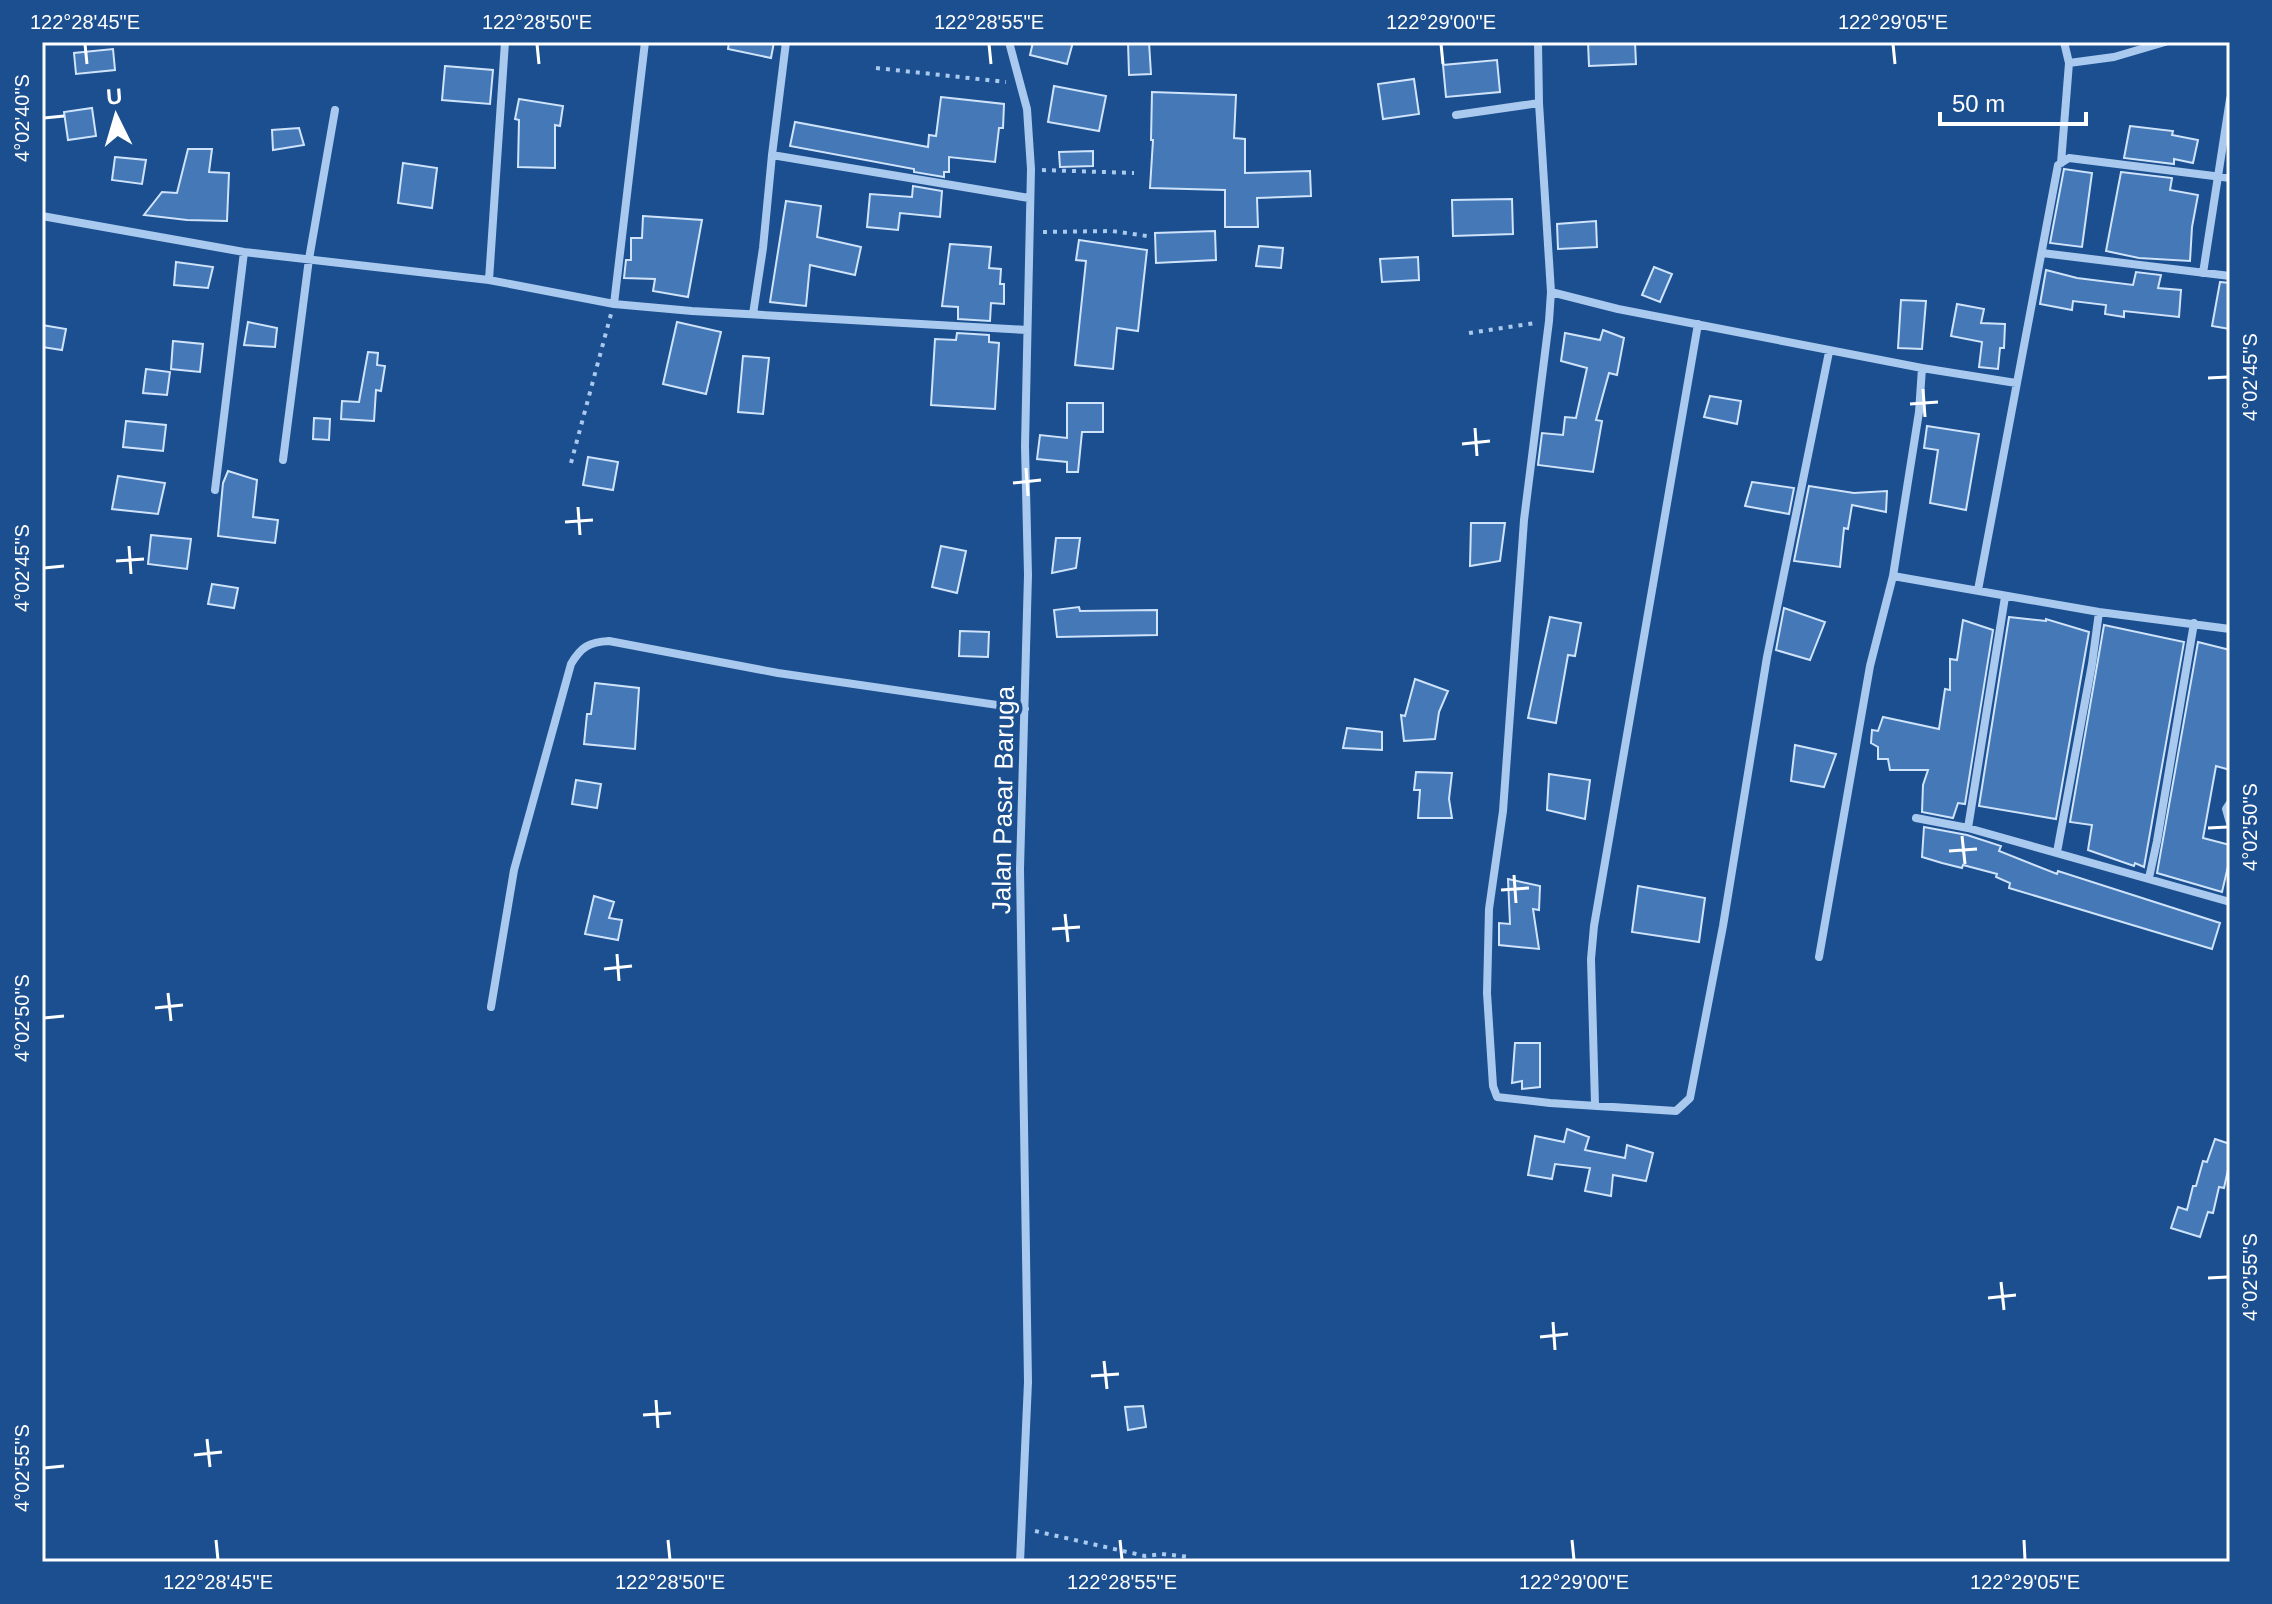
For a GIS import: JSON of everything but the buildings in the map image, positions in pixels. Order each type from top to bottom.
[{"type":"street","points":[[489,280],[505,42]]},
{"type":"street","points":[[614,304],[645,42]]},
{"type":"street","points":[[753,314],[786,42]]},
{"type":"street","name":"Jalan Pasar Baruga","points":[[1009,42],[1027,109],[1031,169],[1025,446],[1028,575],[1020,885],[1028,1382],[1020,1562]]},
{"type":"street","points":[[1538,42],[1551,292],[1524,520],[1503,811],[1489,909],[1487,993],[1493,1086],[1497,1097],[1676,1111],[1690,1098],[1723,926],[1767,657],[1829,352]]},
{"type":"street","points":[[2061,163],[2069,63],[2064,42]]},
{"type":"street","points":[[2069,63],[2114,57],[2165,42]]},
{"type":"street","points":[[2203,273],[2230,99]]},
{"type":"street","points":[[1456,115],[1539,103]]},
{"type":"street","points":[[283,460],[309,259],[335,110]]},
{"type":"street","points":[[772,155],[1029,198]]},
{"type":"street","points":[[1978,590],[2056,171],[2069,158],[2230,178]]},
{"type":"street","points":[[42,216],[244,252],[489,280],[614,304],[1027,330]]},
{"type":"street","points":[[215,490],[244,252]]},
{"type":"street","points":[[2042,253],[2230,276]]},
{"type":"street","points":[[1551,292],[1829,352],[2016,383]]},
{"type":"street","points":[[1595,1104],[1591,959],[1596,912],[1698,324]]},
{"type":"street","points":[[1819,957],[1870,666],[1893,576],[1919,412],[1922,368]]},
{"type":"street","points":[[1893,576],[2099,612],[2230,629]]},
{"type":"street","points":[[1968,828],[2005,597]]},
{"type":"street","points":[[2057,852],[2099,612]]},
{"type":"street","points":[[2149,878],[2194,623]]},
{"type":"street","points":[[491,1007],[514,870],[571,664],[584,646],[595,641],[609,641],[778,673],[1025,709]]},
{"type":"street","points":[[2230,803],[2226,809],[2230,823]]},
{"type":"street","points":[[1916,818],[1968,828],[2230,902]]},
{"type":"path","points":[[876,68],[1021,84]]},
{"type":"path","points":[[1031,169],[1134,173]]},
{"type":"path","points":[[1029,232],[1112,231],[1147,236]]},
{"type":"path","points":[[571,463],[614,304]]},
{"type":"path","points":[[1469,333],[1549,321]]},
{"type":"path","points":[[1021,1528],[1145,1556],[1190,1557]]}]
